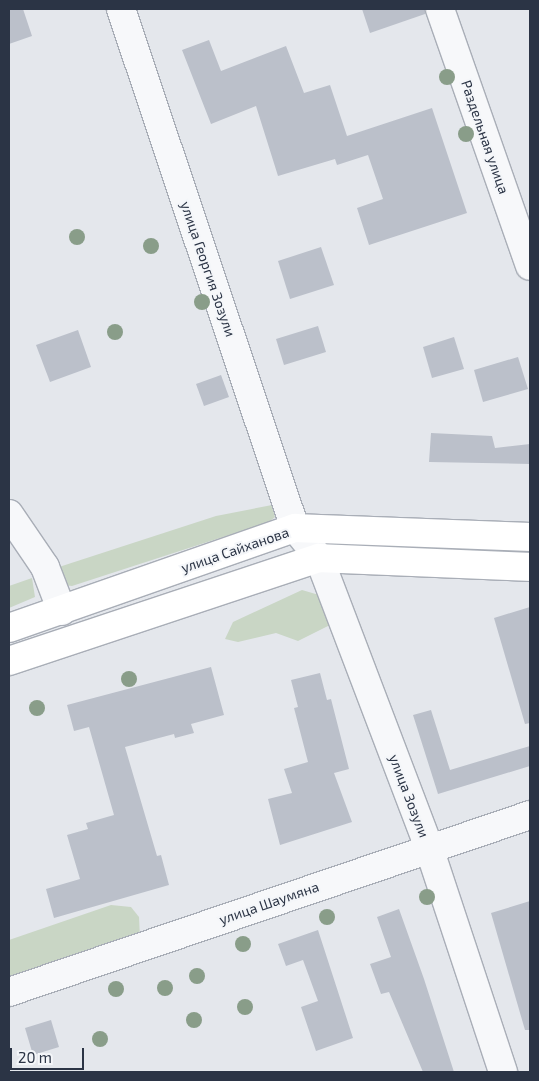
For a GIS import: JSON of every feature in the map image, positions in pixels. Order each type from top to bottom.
[{"type":"main road","name":"улица Сайханова","points":[[9,628],[295,528],[530,537]]},
{"type":"main road","points":[[9,661],[319,558],[530,567]]},
{"type":"street","name":"улица Георгия Зозули","points":[[121,9],[295,528]]},
{"type":"street","name":"Раздельная улица","points":[[440,9],[530,266]]},
{"type":"street","points":[[9,514],[45,566],[62,611]]},
{"type":"street","name":"улица Зозули","points":[[295,528],[319,558],[429,848],[503,1072]]},
{"type":"street","name":"улица Шаумяна","points":[[9,992],[429,848],[530,816]]},
{"type":"green space","points":[[272,505],[275,517],[269,522],[72,586],[64,585],[59,567],[216,516]]},
{"type":"green space","points":[[32,578],[35,597],[9,608],[9,586]]},
{"type":"green space","points":[[302,590],[319,595],[330,625],[298,641],[276,633],[238,642],[225,639],[233,622]]},
{"type":"green space","points":[[111,905],[131,907],[139,917],[140,938],[9,981],[9,940]]},
{"type":"building","points":[[9,9],[23,9],[32,36],[9,44]]},
{"type":"building","points":[[362,9],[425,9],[425,14],[370,33]]},
{"type":"building","points":[[209,40],[221,71],[286,46],[304,93],[330,85],[347,136],[432,108],[467,213],[369,245],[357,208],[383,199],[368,155],[337,165],[335,159],[278,176],[256,106],[211,124],[182,50]]},
{"type":"building","points":[[321,247],[334,285],[290,299],[278,261]]},
{"type":"building","points":[[318,326],[326,352],[284,365],[276,339]]},
{"type":"building","points":[[78,330],[91,367],[50,382],[36,345]]},
{"type":"building","points":[[454,337],[464,369],[432,378],[423,347]]},
{"type":"building","points":[[518,357],[528,389],[483,402],[474,370]]},
{"type":"building","points":[[221,375],[229,397],[204,406],[196,384]]},
{"type":"building","points":[[431,433],[492,436],[495,448],[530,444],[530,464],[429,462]]},
{"type":"building","points":[[530,607],[530,723],[525,724],[494,618]]},
{"type":"building","points":[[211,667],[224,715],[191,724],[194,733],[175,738],[174,734],[125,747],[157,856],[161,855],[169,885],[54,918],[46,889],[80,879],[67,835],[88,829],[86,823],[114,815],[89,727],[74,731],[67,705]]},
{"type":"building","points":[[320,673],[327,700],[331,699],[349,769],[334,773],[352,822],[280,845],[268,799],[292,793],[284,769],[308,762],[294,708],[298,707],[291,680]]},
{"type":"building","points":[[431,710],[450,770],[530,746],[530,766],[438,794],[413,715]]},
{"type":"building","points":[[530,901],[530,1030],[525,1030],[491,913]]},
{"type":"building","points":[[399,909],[454,1072],[423,1072],[389,992],[381,994],[370,964],[391,957],[377,917]]},
{"type":"building","points":[[318,930],[353,1038],[316,1051],[301,1007],[318,1001],[303,960],[286,966],[278,944]]},
{"type":"building","points":[[51,1020],[59,1047],[33,1055],[25,1028]]}]
